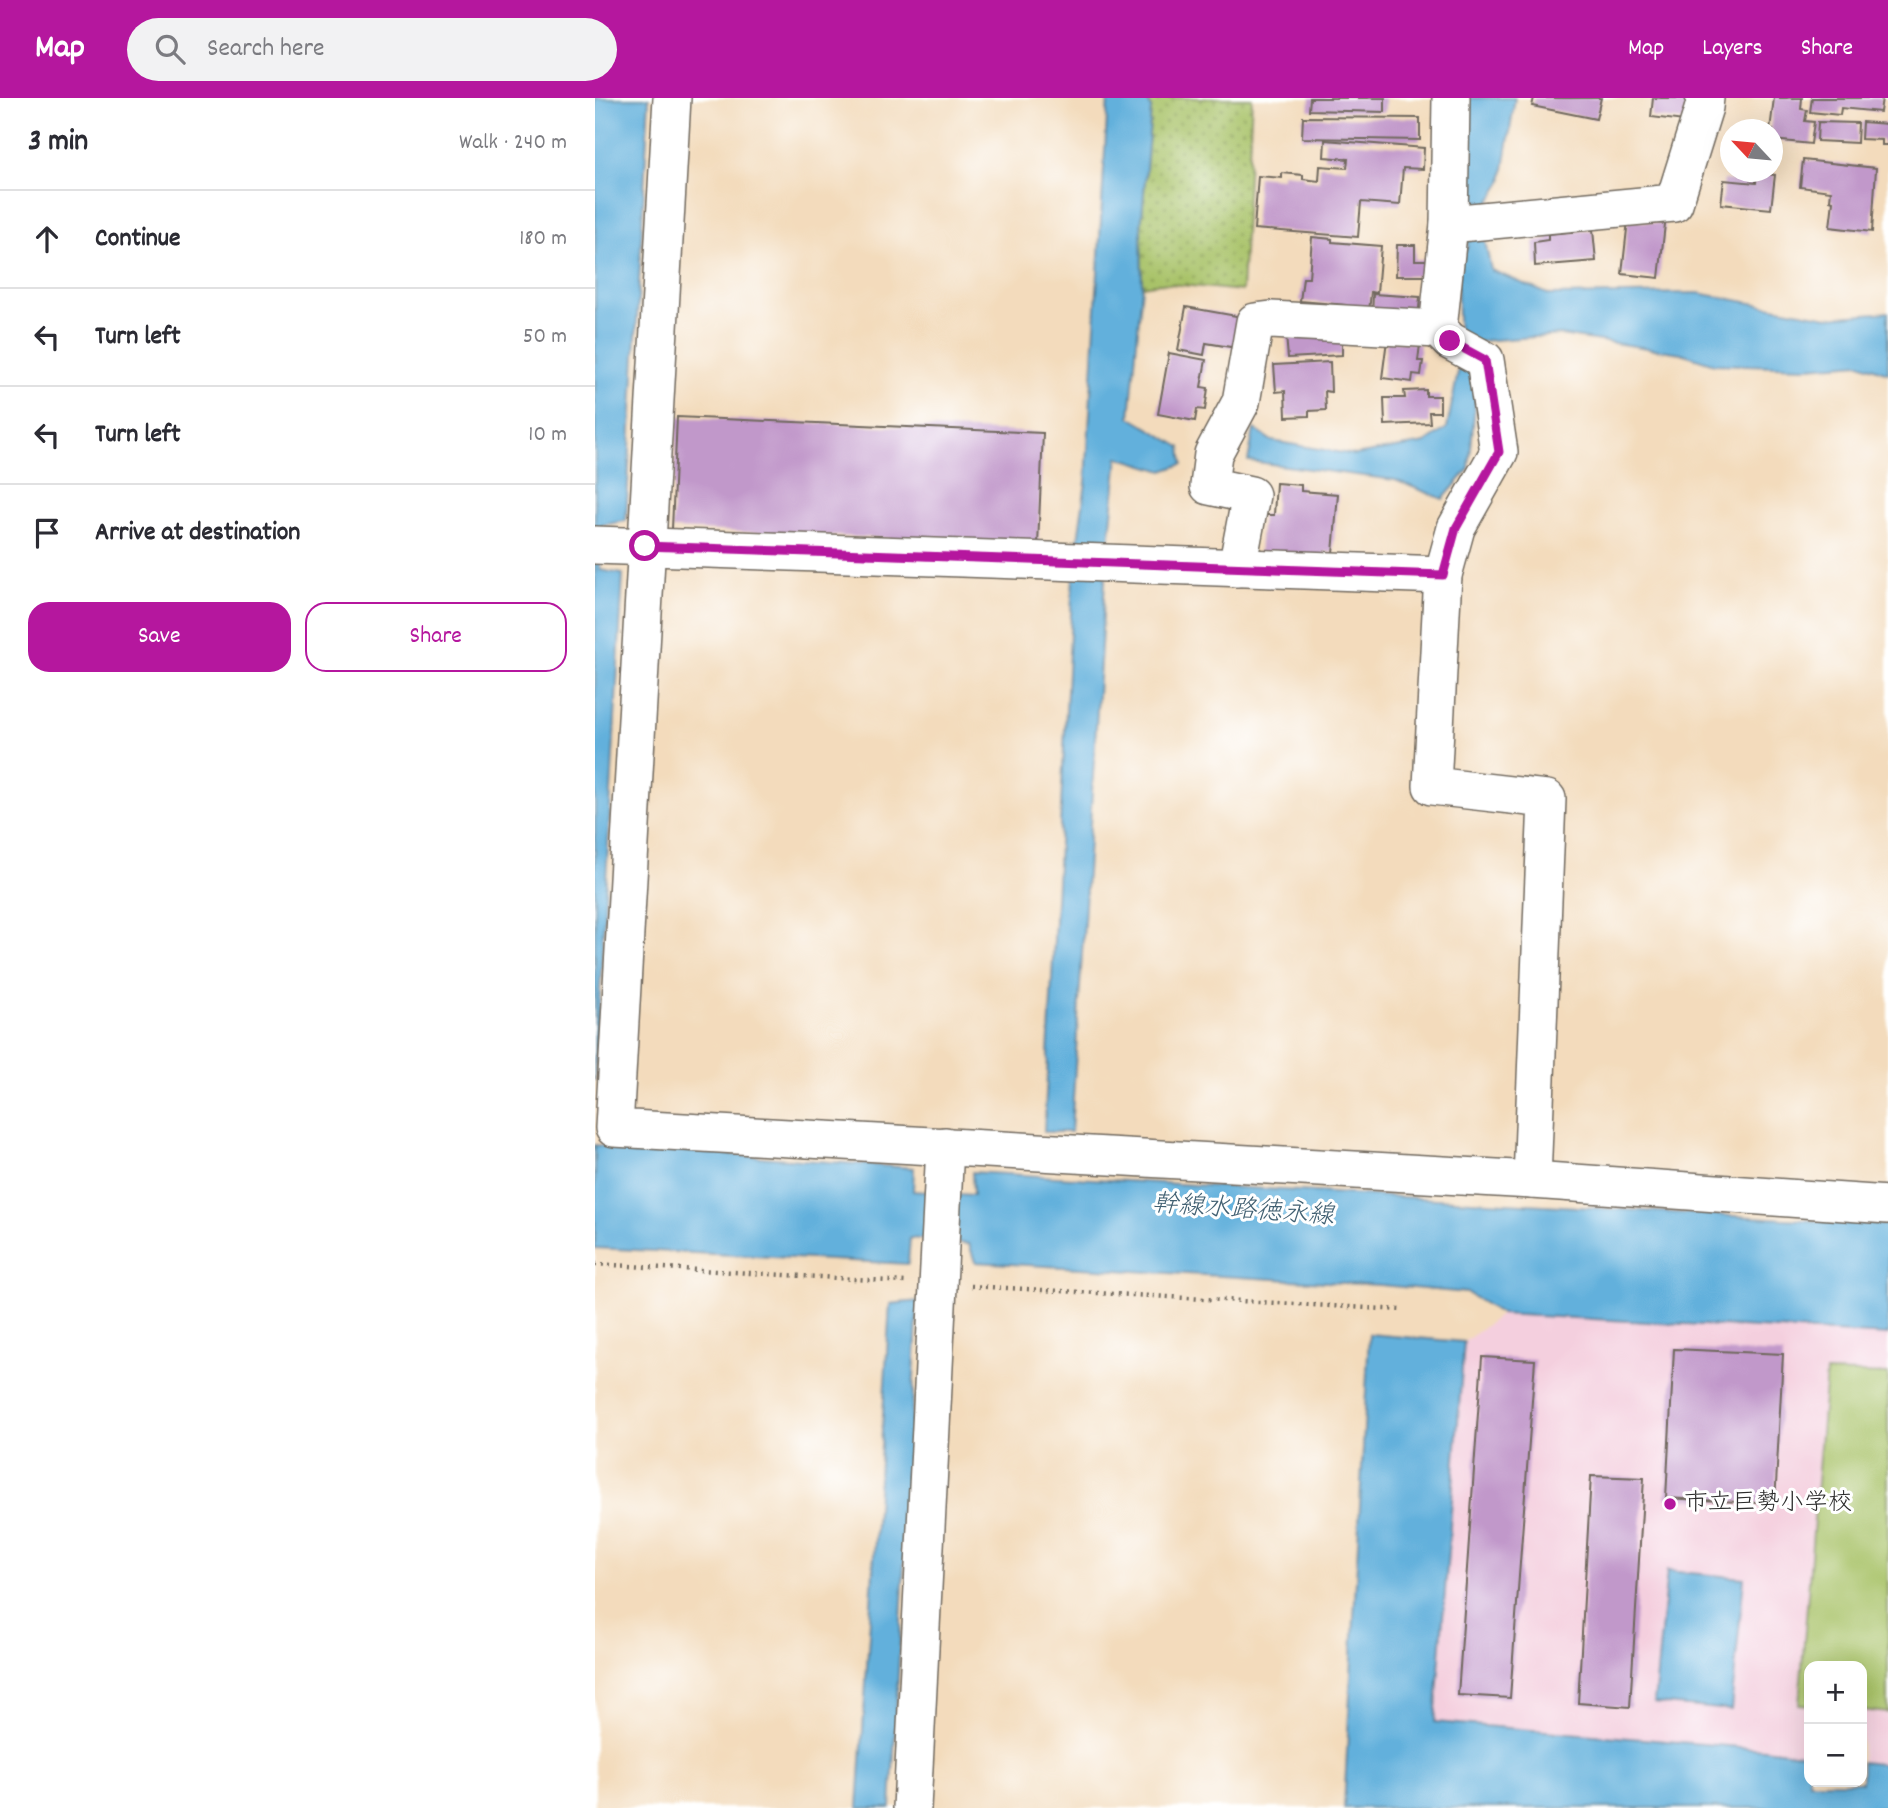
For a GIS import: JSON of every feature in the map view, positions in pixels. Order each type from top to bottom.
[{"type":"street","points":[[672,98],[619,546],[614,1128],[1532,1180],[1888,1205]]},
{"type":"street","points":[[1444,335],[1451,98]]},
{"type":"street","points":[[1449,225],[1674,203],[1705,98]]},
{"type":"street","points":[[1237,568],[1251,495],[1209,486],[1213,454],[1241,402],[1255,322],[1271,320],[1444,335],[1485,360],[1499,452],[1456,528],[1443,575],[1432,786],[1547,799],[1532,1180]]},
{"type":"street","points":[[619,546],[1443,575]]},
{"type":"street","points":[[912,1808],[945,1146]]},
{"type":"path","points":[[595,1264],[1403,1310]]},
{"type":"shaded area","name":"市立巨勢小学校","points":[[1501,1314],[1888,1335],[1888,1765],[1867,1763],[1867,1661],[1804,1661],[1804,1754],[1434,1723],[1464,1342]]},
{"type":"green space","points":[[1147,98],[1252,98],[1242,291],[1160,283],[1142,286],[1141,229],[1151,109]]},
{"type":"green space","points":[[1826,1372],[1888,1374],[1888,1713],[1867,1711],[1867,1661],[1804,1661],[1804,1704],[1799,1704]]},
{"type":"water","points":[[595,98],[649,98],[626,521],[602,525],[600,570],[623,574],[595,1081]]},
{"type":"water","points":[[1108,98],[1147,98],[1151,109],[1141,229],[1142,286],[1130,417],[1181,447],[1183,464],[1163,471],[1118,457],[1105,581],[1071,1132],[1044,1132],[1073,576],[1086,482]]},
{"type":"water","points":[[1467,98],[1515,98],[1502,182],[1480,217],[1491,270],[1550,295],[1698,293],[1828,317],[1888,312],[1888,373],[1860,363],[1807,367],[1714,364],[1681,353],[1560,335],[1481,341],[1469,469],[1443,499],[1395,480],[1248,461],[1254,429],[1272,441],[1355,455],[1425,443],[1447,428],[1459,367],[1457,268],[1468,246],[1461,205]]},
{"type":"water","name":"幹線水路徳永線","points":[[595,1145],[914,1168],[913,1191],[973,1195],[972,1172],[1888,1225],[1888,1335],[1501,1314],[1467,1293],[1380,1285],[975,1262],[969,1244],[910,1238],[908,1264],[595,1248]]},
{"type":"water","points":[[918,1301],[891,1808],[858,1808],[890,1304]]},
{"type":"water","points":[[1369,1334],[1464,1342],[1435,1722],[1804,1754],[1804,1787],[1867,1787],[1867,1763],[1888,1765],[1888,1808],[1344,1808]]},
{"type":"water","points":[[1667,1571],[1744,1578],[1731,1710],[1654,1703]]},
{"type":"building","points":[[1310,98],[1385,98],[1385,112],[1309,110]]},
{"type":"building","points":[[1534,98],[1601,98],[1596,119],[1532,106]]},
{"type":"building","points":[[1653,98],[1687,98],[1684,121],[1651,117]]},
{"type":"building","points":[[1774,98],[1802,98],[1801,109],[1807,110],[1805,121],[1814,122],[1811,144],[1783,141],[1783,119],[1771,119]]},
{"type":"building","points":[[1812,98],[1882,98],[1880,112],[1841,108],[1840,115],[1810,112]]},
{"type":"building","points":[[1303,117],[1420,118],[1420,140],[1302,138]]},
{"type":"building","points":[[1818,122],[1858,123],[1857,143],[1817,141]]},
{"type":"building","points":[[1862,122],[1888,124],[1888,145],[1882,145],[1882,140],[1861,139]]},
{"type":"building","points":[[1325,140],[1424,148],[1423,169],[1403,168],[1400,205],[1361,202],[1358,237],[1254,229],[1258,176],[1282,178],[1282,173],[1303,175],[1303,179],[1319,181],[1320,166],[1347,168],[1348,159],[1324,157]]},
{"type":"building","points":[[1803,160],[1876,168],[1872,232],[1830,227],[1833,201],[1830,200],[1831,191],[1800,187]]},
{"type":"building","points":[[1724,182],[1774,182],[1771,209],[1721,204]]},
{"type":"building","points":[[1628,220],[1665,224],[1659,278],[1622,274]]},
{"type":"building","points":[[1593,230],[1596,261],[1535,266],[1534,242],[1548,240],[1548,234]]},
{"type":"building","points":[[1312,237],[1332,239],[1332,242],[1381,246],[1377,293],[1371,292],[1369,312],[1346,310],[1346,305],[1300,301],[1303,278],[1309,278]]},
{"type":"building","points":[[1397,245],[1415,245],[1415,260],[1426,260],[1426,276],[1396,276]]},
{"type":"building","points":[[1373,294],[1420,297],[1418,319],[1372,316]]},
{"type":"building","points":[[1186,307],[1242,317],[1237,348],[1206,343],[1204,355],[1178,350]]},
{"type":"building","points":[[1342,332],[1342,355],[1288,358],[1286,335]]},
{"type":"building","points":[[1387,340],[1420,344],[1418,361],[1423,361],[1421,375],[1413,374],[1412,382],[1382,378]]},
{"type":"building","points":[[1169,353],[1206,360],[1201,387],[1208,388],[1205,410],[1197,409],[1195,421],[1158,414]]},
{"type":"building","points":[[1330,362],[1331,392],[1325,391],[1326,410],[1309,411],[1309,416],[1286,417],[1285,391],[1276,392],[1274,365]]},
{"type":"building","points":[[1426,390],[1426,396],[1440,396],[1440,412],[1429,412],[1430,423],[1385,425],[1384,398],[1405,398],[1404,391]]},
{"type":"building","points":[[677,417],[1043,433],[1038,545],[672,529]]},
{"type":"building","points":[[1276,483],[1301,485],[1301,491],[1338,494],[1333,553],[1325,552],[1325,560],[1259,554],[1262,515],[1274,515]]},
{"type":"building","points":[[1674,1349],[1783,1354],[1775,1504],[1666,1498]]},
{"type":"building","points":[[1482,1357],[1535,1360],[1510,1698],[1458,1695]]},
{"type":"building","points":[[1591,1476],[1644,1478],[1630,1707],[1578,1703]]},
{"type":"place","name":"市立巨勢小学校","points":[[1670,1504]]},
{"type":"route","points":[[645,546],[1443,575],[1456,528],[1499,452],[1485,360],[1450,341]]}]
